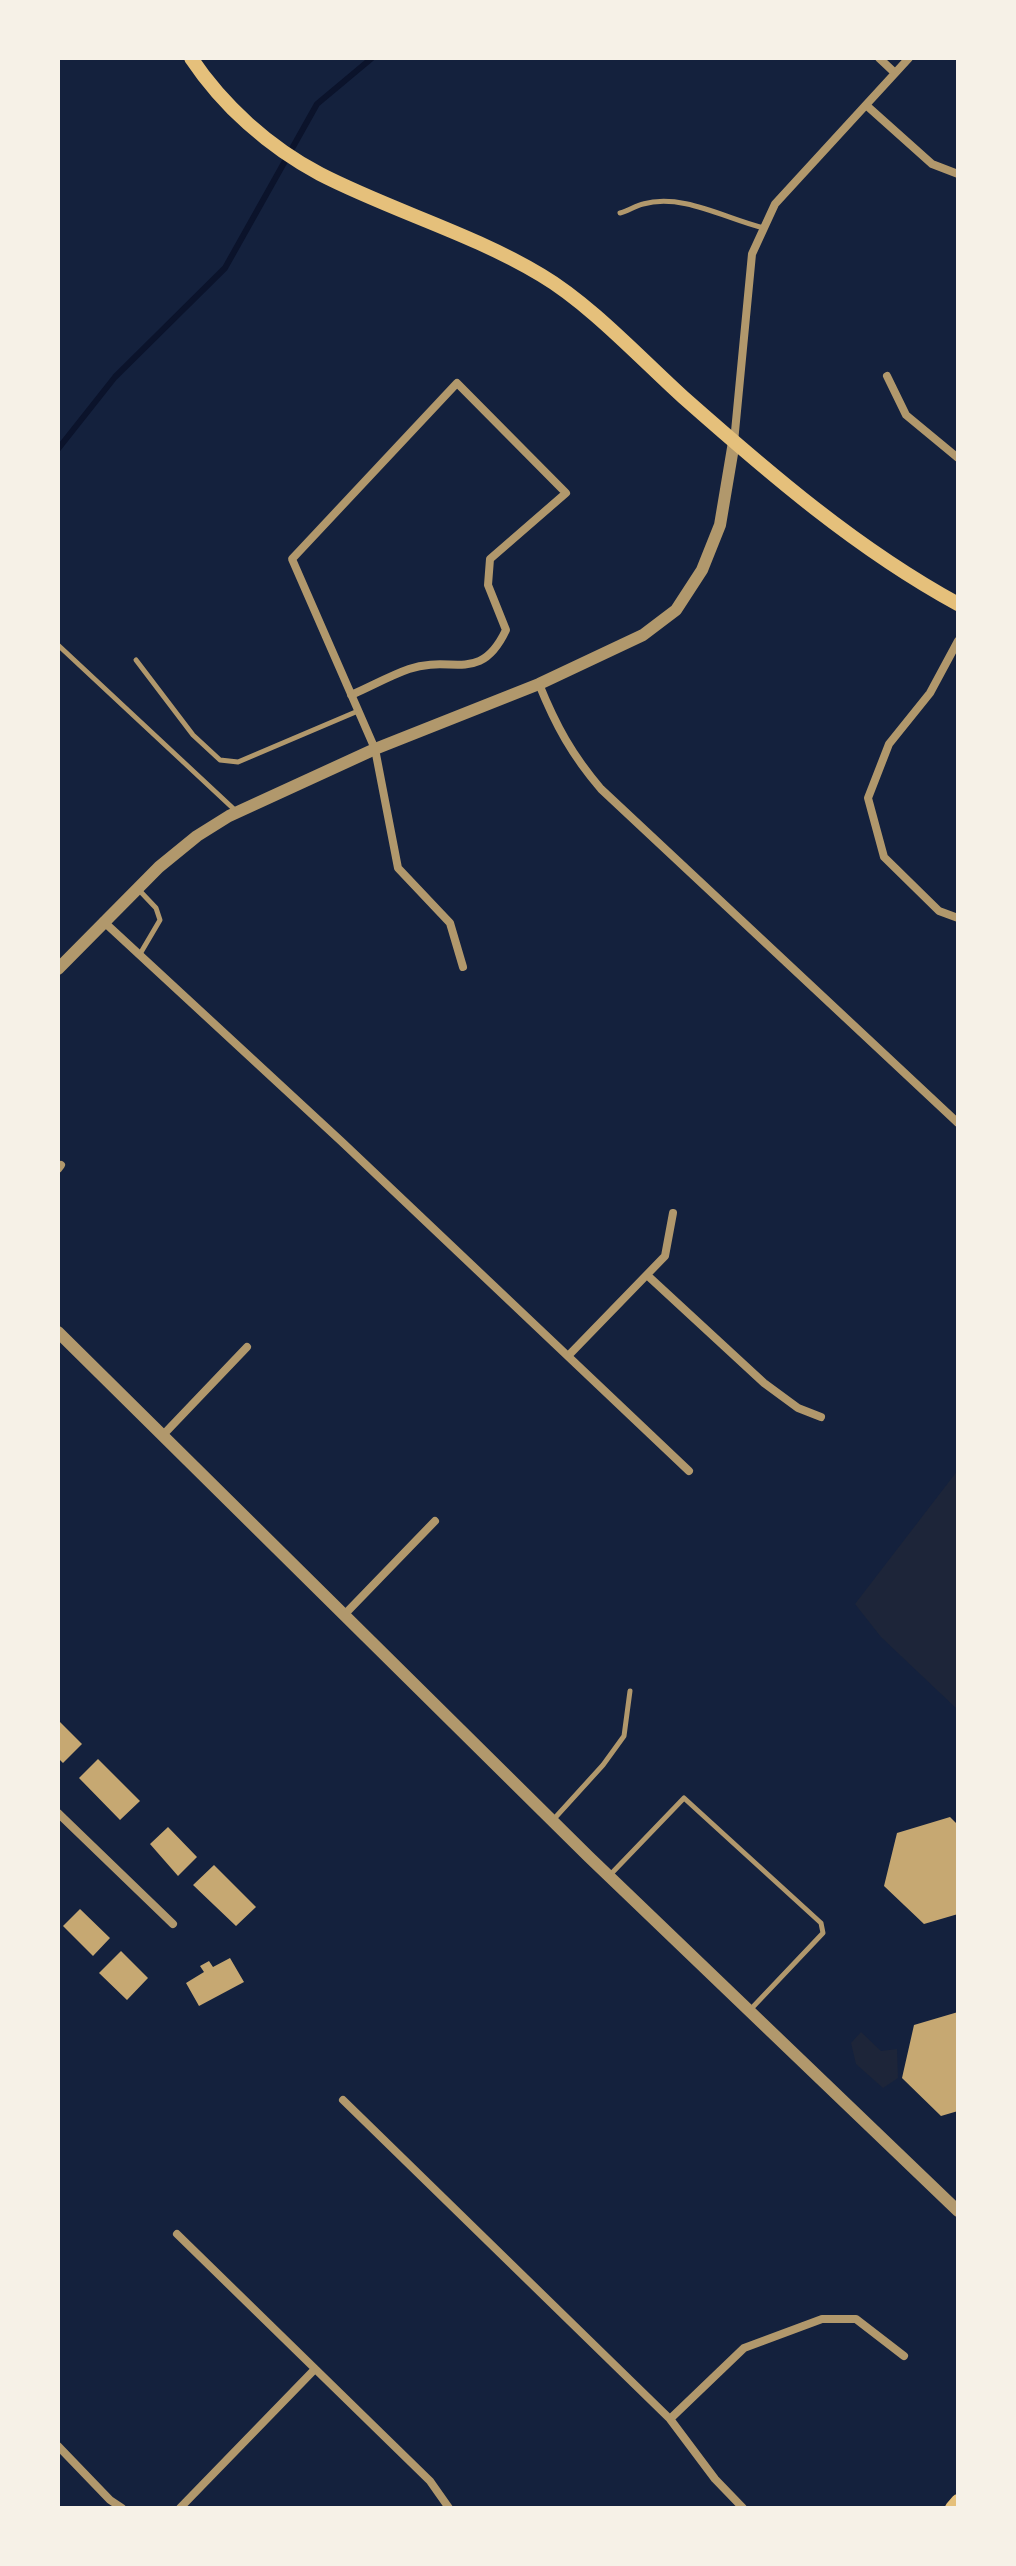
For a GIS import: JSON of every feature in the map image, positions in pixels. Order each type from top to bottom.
[{"type":"main road","points":[[191,58],[234,110],[270,142],[320,174],[486,246],[542,275],[573,298],[734,442],[855,540],[958,604]]},
{"type":"street","points":[[879,58],[895,73]]},
{"type":"street","points":[[58,969],[103,921],[197,836],[237,813],[375,749],[539,684],[643,635],[676,610],[702,570],[720,525],[734,442],[752,254],[775,204],[909,58]]},
{"type":"street","points":[[866,105],[932,164],[958,174]]},
{"type":"street","points":[[887,376],[906,415],[958,458]]},
{"type":"street","points":[[351,695],[411,668],[473,665],[497,650],[506,630],[488,585],[490,559],[566,493],[457,383],[292,559],[351,695],[375,749],[398,868],[450,923],[463,967]]},
{"type":"street","points":[[958,641],[930,693],[889,744],[868,798],[884,857],[939,911],[958,918]]},
{"type":"street","points":[[539,684],[557,729],[577,761],[601,789],[958,1123]]},
{"type":"street","points":[[103,921],[689,1471]]},
{"type":"street","points":[[568,1356],[665,1256],[673,1213]]},
{"type":"street","points":[[647,1275],[764,1383],[798,1408],[821,1417]]},
{"type":"street","points":[[58,1332],[609,1876],[958,2211]]},
{"type":"street","points":[[163,1435],[247,1347]]},
{"type":"street","points":[[345,1614],[435,1521]]},
{"type":"street","points":[[58,1813],[173,1924]]},
{"type":"street","points":[[343,2100],[670,2419],[715,2479],[743,2508]]},
{"type":"street","points":[[177,2234],[430,2481],[449,2508]]},
{"type":"street","points":[[670,2419],[744,2348],[822,2319],[856,2319],[904,2356]]},
{"type":"street","points":[[180,2508],[314,2370]]},
{"type":"street","points":[[58,2446],[110,2500],[122,2508]]},
{"type":"lane","points":[[620,213],[642,204],[663,201],[693,205],[764,228]]},
{"type":"lane","points":[[58,645],[237,813]]},
{"type":"lane","points":[[136,660],[193,735],[220,760],[238,762],[358,711]]},
{"type":"lane","points":[[138,888],[156,908],[160,920],[139,955]]},
{"type":"lane","points":[[552,1820],[603,1765],[624,1736],[630,1691]]},
{"type":"lane","points":[[609,1876],[684,1798],[821,1923],[823,1933],[749,2010]]},
{"type":"shaded area","points":[[958,1470],[958,1710],[881,1637],[855,1604]]},
{"type":"shaded area","points":[[861,2032],[881,2051],[897,2049],[898,2078],[883,2088],[856,2064],[851,2043]]},
{"type":"building","points":[[58,1720],[82,1744],[63,1763],[58,1758]]},
{"type":"building","points":[[98,1759],[140,1801],[120,1820],[79,1778]]},
{"type":"building","points":[[950,1817],[958,1825],[958,1914],[924,1924],[884,1886],[897,1833]]},
{"type":"building","points":[[168,1827],[197,1857],[178,1876],[150,1844]]},
{"type":"building","points":[[214,1865],[256,1907],[236,1926],[193,1885]]},
{"type":"building","points":[[80,1909],[110,1938],[93,1956],[63,1926]]},
{"type":"building","points":[[121,1951],[148,1978],[127,2000],[99,1973]]},
{"type":"building","points":[[230,1958],[244,1982],[199,2006],[186,1983],[204,1972],[200,1966],[209,1961],[213,1967]]},
{"type":"building","points":[[958,2012],[958,2111],[941,2116],[902,2078],[914,2025]]},
{"type":"waterway","points":[[58,449],[115,377],[225,268],[317,104],[372,58]]}]
